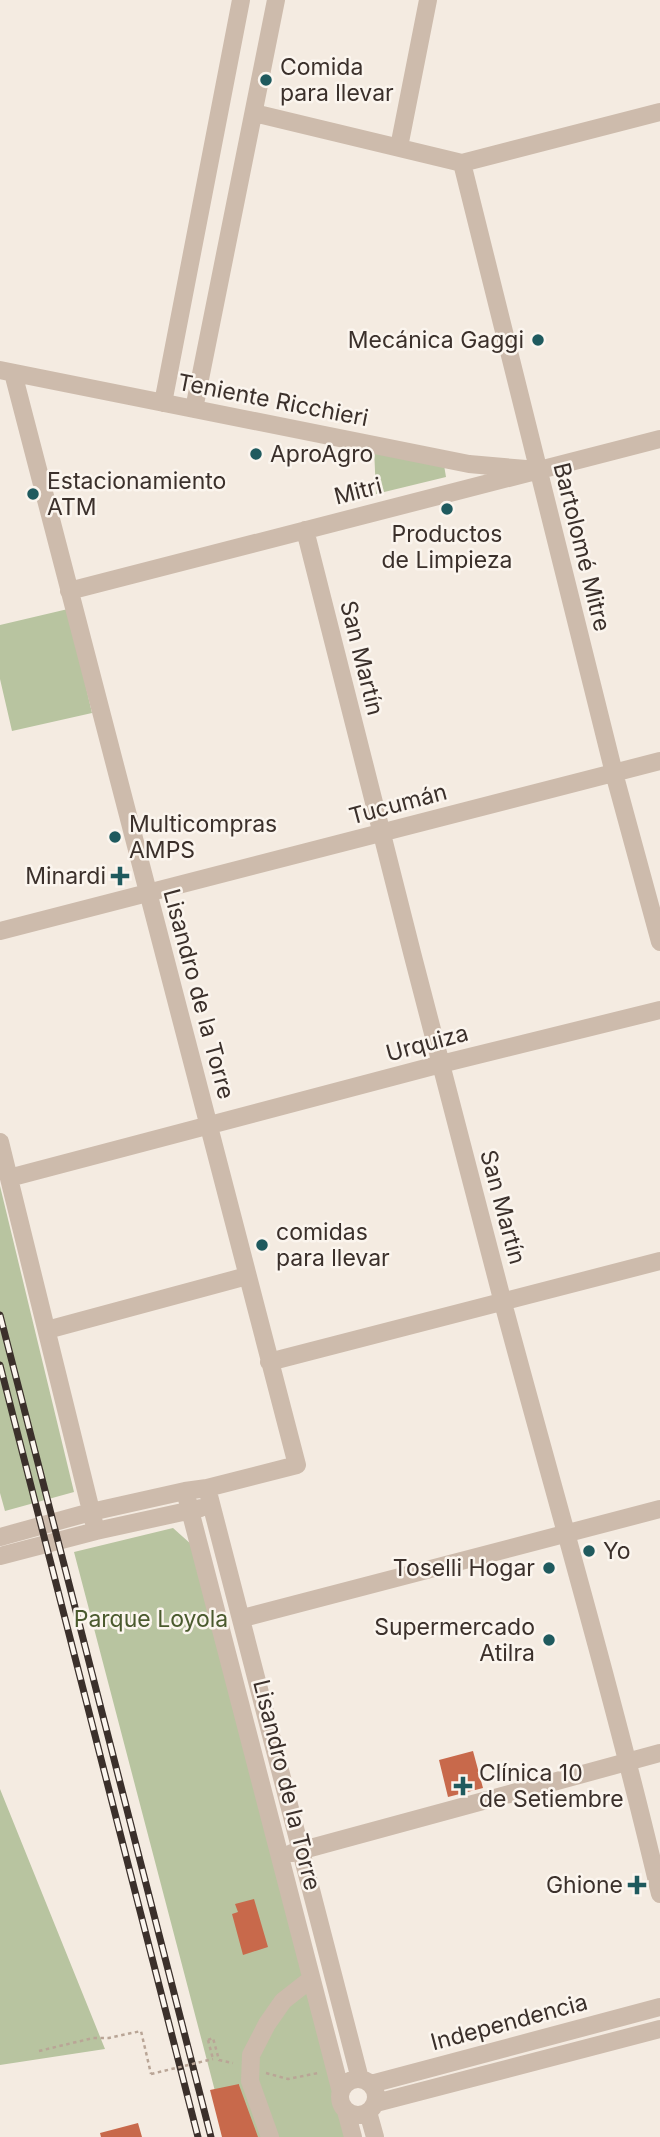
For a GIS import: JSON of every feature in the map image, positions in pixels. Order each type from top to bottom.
[{"type":"street","points":[[163,403],[241,0]]},
{"type":"street","points":[[194,409],[276,0]]},
{"type":"street","points":[[399,147],[428,0]]},
{"type":"street","points":[[254,113],[462,163],[660,112]]},
{"type":"street","name":"Bartolomé Mitre","points":[[462,163],[614,773],[660,942]]},
{"type":"street","name":"Teniente Ricchieri","points":[[6,372],[470,464],[538,471]]},
{"type":"street","name":"Lisandro de la Torre","points":[[6,372],[69,591],[297,1465],[209,1497],[365,2082]]},
{"type":"street","name":"Mitri","points":[[69,591],[660,439]]},
{"type":"street","name":"San Martín","points":[[305,530],[503,1302],[629,1761],[660,1894]]},
{"type":"street","name":"Tucumán","points":[[0,931],[660,761]]},
{"type":"street","name":"Urquiza","points":[[9,1178],[441,1064],[660,1010]]},
{"type":"street","points":[[0,1142],[96,1531]]},
{"type":"street","points":[[269,1362],[660,1261]]},
{"type":"street","points":[[47,1330],[247,1276]]},
{"type":"street","points":[[0,1537],[91,1512],[185,1491],[209,1497]]},
{"type":"street","name":"Lisandro de la Torre","points":[[185,1491],[341,2092]]},
{"type":"street","points":[[0,1556],[190,1510],[209,1497]]},
{"type":"street","points":[[243,1618],[660,1509]]},
{"type":"street","points":[[281,1857],[660,1753]]},
{"type":"street","points":[[270,2137],[250,2081],[251,2055],[283,2001],[311,1979]]},
{"type":"street","name":"Independencia","points":[[341,2092],[348,2082],[365,2082],[660,2007]]},
{"type":"street","name":"Independencia","points":[[346,2111],[357,2116],[372,2108],[660,2029]]},
{"type":"street","points":[[365,2082],[376,2093],[372,2108],[375,2137]]},
{"type":"street","points":[[341,2092],[341,2102],[353,2137]]},
{"type":"path","points":[[39,2051],[141,2031],[151,2074],[213,2059],[208,2040]]},
{"type":"green space","points":[[374,448],[444,465],[446,477],[376,494]]},
{"type":"green space","points":[[68,609],[92,713],[12,731],[0,679],[0,625]]},
{"type":"green space","points":[[0,1186],[74,1492],[5,1511],[0,1493]]},
{"type":"green space","name":"Parque Loyola","points":[[173,1528],[192,1545],[345,2137],[227,2137],[74,1552]]},
{"type":"green space","points":[[0,1789],[105,2049],[0,2065]]},
{"type":"building","points":[[473,1751],[483,1788],[448,1797],[439,1760]]},
{"type":"building","points":[[254,1899],[268,1947],[243,1955],[232,1914],[238,1912],[235,1904]]},
{"type":"building","points":[[239,2084],[258,2137],[222,2137],[210,2090]]},
{"type":"building","points":[[138,2123],[142,2137],[101,2137],[100,2133]]},
{"type":"railway","points":[[0,1315],[211,2137]]},
{"type":"railway","points":[[0,1365],[198,2137]]},
{"type":"place","name":"Comida para llevar","points":[[266,80]]},
{"type":"place","name":"Mecánica Gaggi","points":[[538,340]]},
{"type":"place","name":"AproAgro","points":[[256,454]]},
{"type":"place","name":"Estacionamiento ATM","points":[[33,494]]},
{"type":"place","name":"Productos de Limpieza","points":[[447,509]]},
{"type":"place","name":"Multicompras AMPS","points":[[115,837]]},
{"type":"place","name":"Minardi","points":[[120,876]]},
{"type":"place","name":"comidas para llevar","points":[[262,1245]]},
{"type":"place","name":"Yo","points":[[589,1551]]},
{"type":"place","name":"Toselli Hogar","points":[[549,1568]]},
{"type":"place","name":"Supermercado Atilra","points":[[549,1640]]},
{"type":"place","name":"Clínica 10 de Setiembre","points":[[463,1786]]},
{"type":"place","name":"Ghione","points":[[637,1885]]}]
